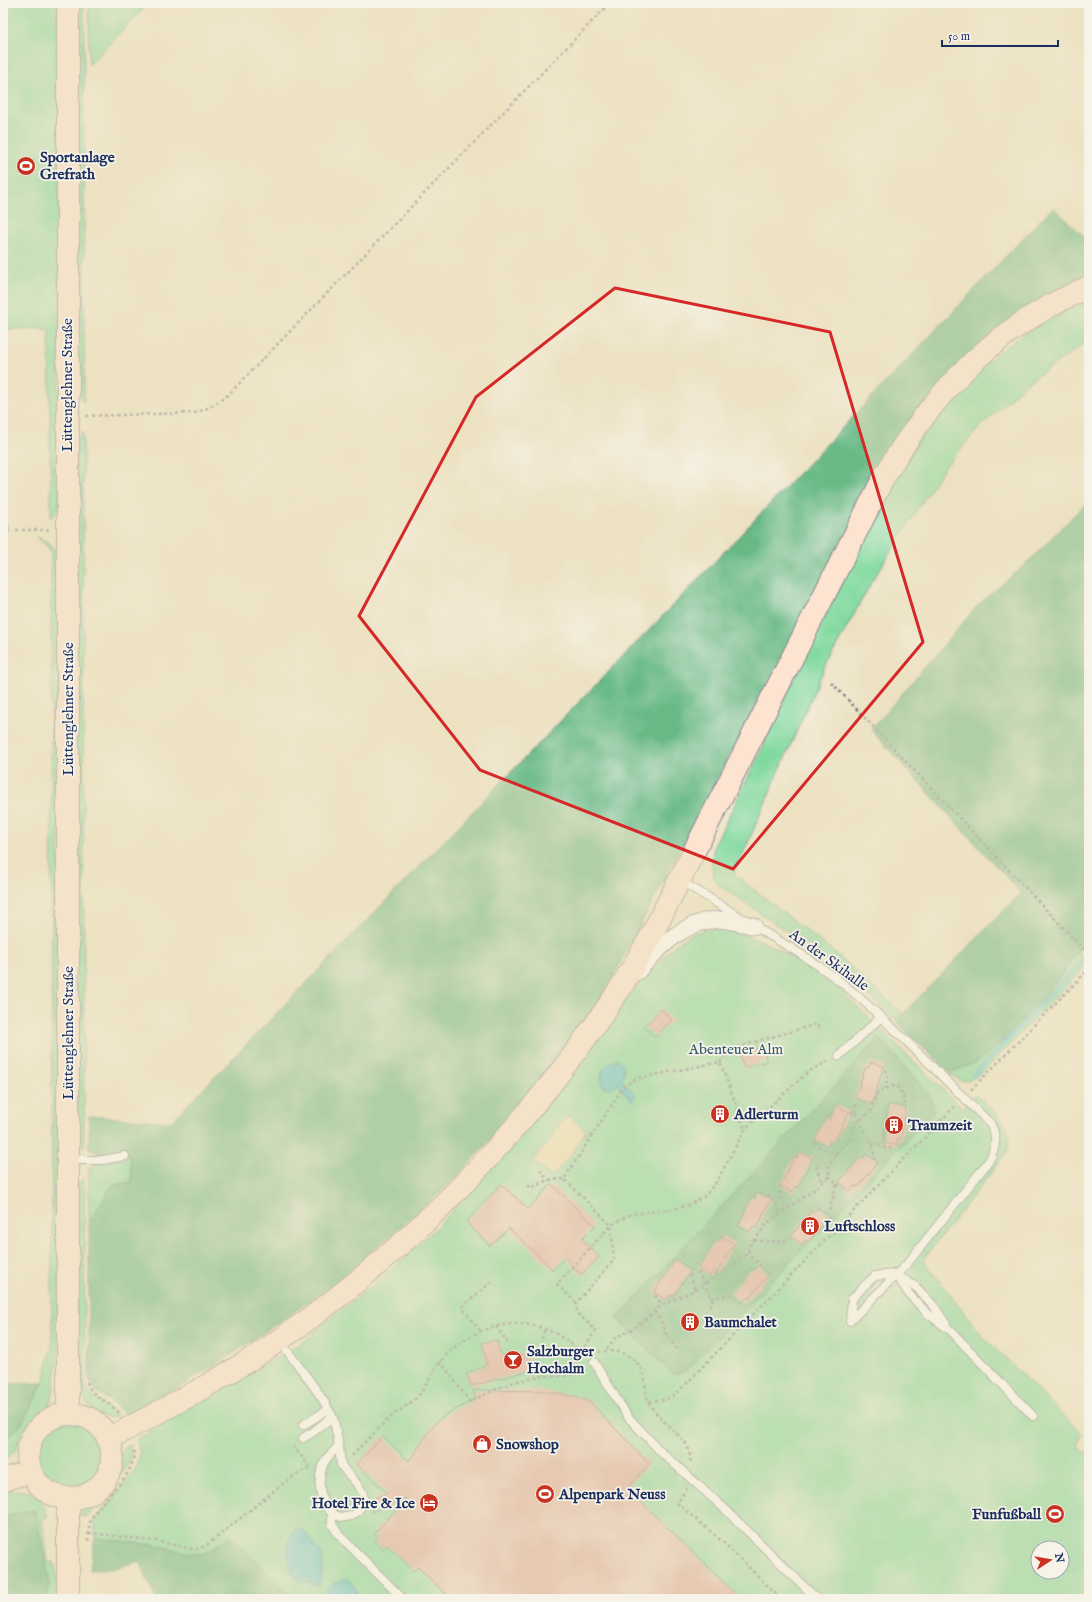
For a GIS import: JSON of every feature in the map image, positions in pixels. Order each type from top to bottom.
[{"type":"main road","name":"Lüttenglehner Straße","points":[[68,3],[68,1414]]},
{"type":"main road","points":[[117,1434],[84,1417],[68,1414],[53,1418],[35,1432],[32,1439],[29,1451],[31,1471],[46,1490],[53,1494],[68,1498],[86,1494],[100,1485],[105,1478],[111,1463],[111,1455],[117,1434],[207,1385],[279,1340],[360,1279],[403,1242],[448,1200],[496,1151],[576,1053],[618,992],[650,938],[887,472],[912,431],[946,389],[984,351],[1040,311],[1089,287]]},
{"type":"main road","points":[[3,1480],[31,1471]]},
{"type":"main road","points":[[68,1498],[68,1599]]},
{"type":"street","points":[[618,992],[662,946],[676,934],[691,926],[707,921],[723,920],[754,926]]},
{"type":"lane","points":[[3,520],[5,530]]},
{"type":"lane","name":"An der Skihalle","points":[[680,881],[808,958],[846,986],[881,1017],[990,1123],[995,1130],[995,1150],[989,1161],[907,1264],[895,1274],[850,1321],[852,1299],[875,1276],[895,1274]]},
{"type":"lane","points":[[839,1056],[881,1017]]},
{"type":"lane","points":[[68,1160],[103,1160],[125,1156]]},
{"type":"lane","points":[[895,1274],[916,1287],[934,1306],[950,1330],[1033,1416]]},
{"type":"lane","points":[[279,1340],[328,1409],[332,1417],[337,1432],[341,1466],[360,1487],[363,1495],[363,1504],[358,1512],[352,1516],[339,1517],[332,1513],[327,1508],[320,1490],[322,1466],[328,1456],[338,1447]]},
{"type":"lane","points":[[591,1359],[628,1417],[661,1452],[724,1509],[817,1599]]},
{"type":"lane","points":[[303,1425],[328,1409]]},
{"type":"lane","points":[[303,1438],[332,1417]]},
{"type":"lane","points":[[332,1513],[332,1524],[339,1534],[403,1599]]},
{"type":"path","points":[[67,416],[194,413],[217,404],[229,394],[610,3]]},
{"type":"path","points":[[5,530],[67,530]]},
{"type":"path","points":[[831,682],[1089,955]]},
{"type":"path","points":[[648,1402],[660,1402],[669,1398],[682,1388],[1089,969]]},
{"type":"path","points":[[564,1179],[611,1105],[624,1086],[630,1082],[640,1078],[720,1062],[732,1049],[817,1024],[819,1029]]},
{"type":"path","points":[[581,1352],[596,1330],[577,1313],[576,1303],[557,1284],[611,1225],[631,1214],[674,1209],[691,1204],[705,1196],[717,1181],[745,1129],[809,1072],[839,1056]]},
{"type":"path","points":[[720,1062],[745,1129]]},
{"type":"path","points":[[885,1070],[888,1075],[885,1089]]},
{"type":"path","points":[[607,1350],[616,1338],[631,1330],[662,1305],[696,1289],[716,1275],[722,1273],[747,1254],[754,1240],[770,1221],[822,1183],[829,1176],[829,1165],[849,1141],[856,1123],[871,1112],[876,1095],[885,1089],[896,1086],[901,1091],[904,1099],[904,1108]]},
{"type":"path","points":[[858,1102],[855,1113],[858,1121],[872,1144],[875,1158]]},
{"type":"path","points":[[850,1112],[855,1113]]},
{"type":"path","points":[[814,1142],[818,1146],[837,1154]]},
{"type":"path","points":[[872,1144],[880,1145],[888,1149],[892,1148]]},
{"type":"path","points":[[816,1166],[822,1183]]},
{"type":"path","points":[[540,1170],[548,1180]]},
{"type":"path","points":[[829,1176],[842,1189]]},
{"type":"path","points":[[528,1185],[531,1188],[548,1180],[564,1179],[611,1225],[614,1260],[576,1303]]},
{"type":"path","points":[[829,1210],[837,1184]]},
{"type":"path","points":[[781,1185],[781,1197],[786,1209]]},
{"type":"path","points":[[768,1196],[776,1203],[780,1214]]},
{"type":"path","points":[[754,1240],[781,1242],[790,1238]]},
{"type":"path","points":[[748,1251],[752,1258],[761,1265]]},
{"type":"path","points":[[699,1271],[699,1274],[713,1301],[709,1310]]},
{"type":"path","points":[[690,1274],[696,1289]]},
{"type":"path","points":[[480,1331],[462,1308],[492,1281]]},
{"type":"path","points":[[655,1295],[662,1305]]},
{"type":"path","points":[[711,1298],[727,1295],[730,1296]]},
{"type":"path","points":[[655,1311],[664,1327],[666,1334],[680,1353]]},
{"type":"path","points":[[341,1466],[381,1426],[412,1402],[420,1393],[440,1361],[456,1346],[480,1331],[496,1326],[519,1323],[545,1329],[563,1338],[591,1359]]},
{"type":"path","points":[[496,1326],[508,1343]]},
{"type":"path","points":[[542,1339],[545,1329]]},
{"type":"path","points":[[440,1361],[470,1402],[514,1382],[543,1376],[566,1376],[575,1374],[598,1352],[607,1350],[621,1352],[636,1361],[644,1376],[648,1402],[685,1442],[689,1450],[693,1480],[677,1502],[724,1543],[781,1599]]},
{"type":"path","points":[[87,1548],[89,1520],[132,1465],[135,1454],[133,1444],[117,1434]]},
{"type":"path","points":[[291,1442],[310,1468]]},
{"type":"path","points":[[89,1533],[156,1541],[191,1549],[199,1549],[208,1545],[285,1482],[302,1471],[322,1466]]},
{"type":"highlighted area","points":[[615,288],[830,332],[923,642],[733,869],[480,770],[359,616],[476,397]]},
{"type":"green space","name":"Sportanlage Grefrath","points":[[3,3],[59,3],[59,510],[51,518],[49,329],[3,329]]},
{"type":"green space","points":[[77,3],[84,3],[84,402],[76,394]]},
{"type":"green space","points":[[89,3],[149,3],[89,65]]},
{"type":"green space","points":[[1053,207],[1089,241],[1089,276],[1074,283],[982,341],[784,655],[621,962],[597,1004],[568,1047],[529,1097],[457,1177],[394,1233],[327,1289],[222,1361],[176,1389],[125,1414],[99,1394],[93,1387],[89,1377],[89,1223],[112,1186],[132,1182],[130,1155],[104,1157],[89,1148],[89,1116],[171,1122],[682,596]]},
{"type":"green space","points":[[1089,299],[1089,341],[1027,383],[980,427],[944,468],[871,583],[824,669],[734,874],[835,953],[903,1014],[896,1021],[855,982],[821,955],[716,883],[712,864],[715,844],[762,749],[798,670],[885,497],[913,446],[937,414],[994,356],[1022,335],[1052,316]]},
{"type":"green space","points":[[83,431],[84,1147],[77,1137],[76,441]]},
{"type":"green space","points":[[1089,500],[1089,942],[1078,950],[1053,987],[995,1049],[977,1062],[949,1073],[896,1021],[1021,893],[871,730],[979,604],[1024,566]]},
{"type":"green space","points":[[36,537],[49,542],[59,555],[59,1346],[53,1396],[47,1408],[32,1419],[22,1433],[17,1449],[3,1461],[3,1442],[21,1425],[43,1383],[52,1346],[51,551]]},
{"type":"green space","name":"Alpenpark Neuss","points":[[717,928],[734,932],[767,944],[799,961],[842,992],[962,1108],[976,1094],[993,1110],[1003,1123],[1009,1137],[1009,1146],[1006,1153],[923,1260],[982,1335],[1082,1434],[1078,1446],[1085,1453],[1089,1449],[1089,1599],[293,1599],[230,1536],[211,1550],[200,1554],[155,1545],[95,1538],[95,1520],[137,1467],[139,1450],[137,1439],[216,1391],[267,1364],[305,1341],[321,1326],[402,1260],[437,1227],[502,1157],[626,998],[675,945],[691,934]]},
{"type":"green space","points":[[1078,950],[1083,960],[1083,969],[986,1069],[977,1077],[968,1081],[960,1080],[949,1073],[977,1062],[1053,987]]},
{"type":"green space","points":[[879,1038],[930,1095],[934,1111],[686,1371],[672,1374],[617,1318]]},
{"type":"green space","points":[[130,1155],[132,1182],[112,1186],[89,1223],[89,1168],[103,1161],[125,1158]]},
{"type":"green space","points":[[84,1178],[85,1383],[91,1394],[114,1412],[117,1417],[99,1415],[86,1403],[76,1354],[76,1186]]},
{"type":"green space","points":[[43,1383],[21,1425],[3,1442],[3,1384]]},
{"type":"green space","points":[[68,1422],[81,1425],[91,1432],[98,1442],[101,1455],[98,1468],[91,1478],[81,1485],[68,1488],[55,1485],[45,1478],[38,1468],[35,1455],[38,1442],[45,1432],[55,1425]]},
{"type":"green space","points":[[129,1445],[131,1451],[130,1462],[88,1516],[81,1517],[85,1503],[106,1486],[111,1478],[121,1452]]},
{"type":"green space","points":[[13,1490],[32,1493],[40,1499],[43,1504],[48,1517],[42,1519],[48,1562],[54,1562],[59,1587],[59,1599],[48,1599],[49,1579],[35,1511],[3,1517],[3,1494]]},
{"type":"green space","points":[[35,1510],[49,1579],[48,1599],[3,1599],[3,1517]]},
{"type":"green space","points":[[230,1536],[293,1599],[156,1599],[140,1561],[111,1569],[90,1570],[95,1538],[155,1545],[200,1554],[211,1550]]},
{"type":"sand","points":[[569,1116],[586,1131],[570,1156],[552,1177],[534,1162],[534,1158],[550,1141],[558,1126]]},
{"type":"water","points":[[618,1059],[624,1066],[621,1080],[636,1096],[632,1101],[618,1084],[611,1088],[604,1087],[602,1082],[602,1073],[606,1066]]},
{"type":"water","points":[[296,1529],[304,1531],[323,1556],[322,1574],[319,1585],[315,1586],[309,1582],[300,1582],[292,1570],[288,1556],[288,1548],[289,1541]]},
{"type":"water","points":[[345,1579],[350,1581],[361,1599],[319,1599],[333,1584]]},
{"type":"building","points":[[661,1009],[672,1020],[655,1037],[644,1027]]},
{"type":"building","points":[[762,1046],[767,1061],[744,1068],[739,1053]]},
{"type":"building","points":[[871,1062],[884,1066],[872,1104],[855,1098],[865,1068],[868,1068]]},
{"type":"building","name":"Traumzeit","points":[[888,1104],[906,1107],[901,1139],[898,1139],[897,1145],[883,1143]]},
{"type":"building","points":[[835,1105],[849,1112],[838,1134],[840,1137],[836,1137],[834,1142],[831,1140],[828,1146],[815,1140],[826,1116],[829,1120]]},
{"type":"building","name":"Adlerturm","points":[[720,1108],[725,1110],[727,1115],[725,1120],[720,1122],[715,1120],[713,1115],[715,1110]]},
{"type":"building","points":[[800,1152],[813,1158],[798,1188],[795,1186],[792,1192],[780,1186],[794,1157],[797,1158]]},
{"type":"building","points":[[866,1154],[878,1162],[858,1187],[854,1186],[850,1191],[839,1182],[860,1156],[862,1159]]},
{"type":"building","points":[[501,1184],[528,1209],[551,1184],[595,1226],[582,1239],[599,1257],[581,1275],[565,1257],[553,1270],[509,1228],[490,1246],[466,1222]]},
{"type":"building","points":[[757,1192],[771,1198],[757,1228],[753,1226],[750,1232],[738,1226],[751,1197],[754,1198]]},
{"type":"building","name":"Luftschloss","points":[[818,1207],[830,1217],[809,1242],[806,1240],[802,1245],[791,1236],[811,1211],[814,1213]]},
{"type":"building","points":[[722,1236],[734,1244],[717,1272],[714,1270],[710,1276],[698,1268],[715,1241],[718,1242]]},
{"type":"building","points":[[676,1259],[691,1270],[673,1297],[670,1295],[666,1300],[654,1292]]},
{"type":"building","points":[[758,1265],[769,1274],[749,1299],[746,1298],[742,1303],[730,1293],[751,1268],[754,1270]]},
{"type":"building","points":[[497,1340],[501,1356],[522,1354],[530,1360],[532,1370],[471,1386],[466,1374],[487,1365],[482,1343]]},
{"type":"building","name":"Alpenpark Neuss","points":[[473,1390],[543,1391],[575,1396],[590,1402],[649,1464],[627,1488],[741,1599],[451,1599],[418,1567],[414,1571],[387,1545],[383,1549],[374,1541],[378,1537],[374,1533],[407,1498],[372,1512],[373,1499],[387,1493],[356,1464],[383,1436],[409,1461],[435,1423],[445,1415],[476,1399]]},
{"type":"waterway","points":[[973,1076],[1082,962]]},
{"type":"place","name":"Sportanlage Grefrath","points":[[26,166]]},
{"type":"place","name":"Adlerturm","points":[[720,1114]]},
{"type":"place","name":"Traumzeit","points":[[894,1125]]},
{"type":"place","name":"Luftschloss","points":[[810,1226]]},
{"type":"place","name":"Baumchalet","points":[[690,1322]]},
{"type":"place","name":"Salzburger Hochalm","points":[[513,1360]]},
{"type":"place","name":"Snowshop","points":[[482,1444]]},
{"type":"place","name":"Alpenpark Neuss","points":[[545,1494]]},
{"type":"place","name":"Hotel Fire & Ice","points":[[429,1503]]},
{"type":"place","name":"Funfußball","points":[[1055,1514]]},
{"type":"park label","name":"Abenteuer Alm","points":[[736,1049]]}]
